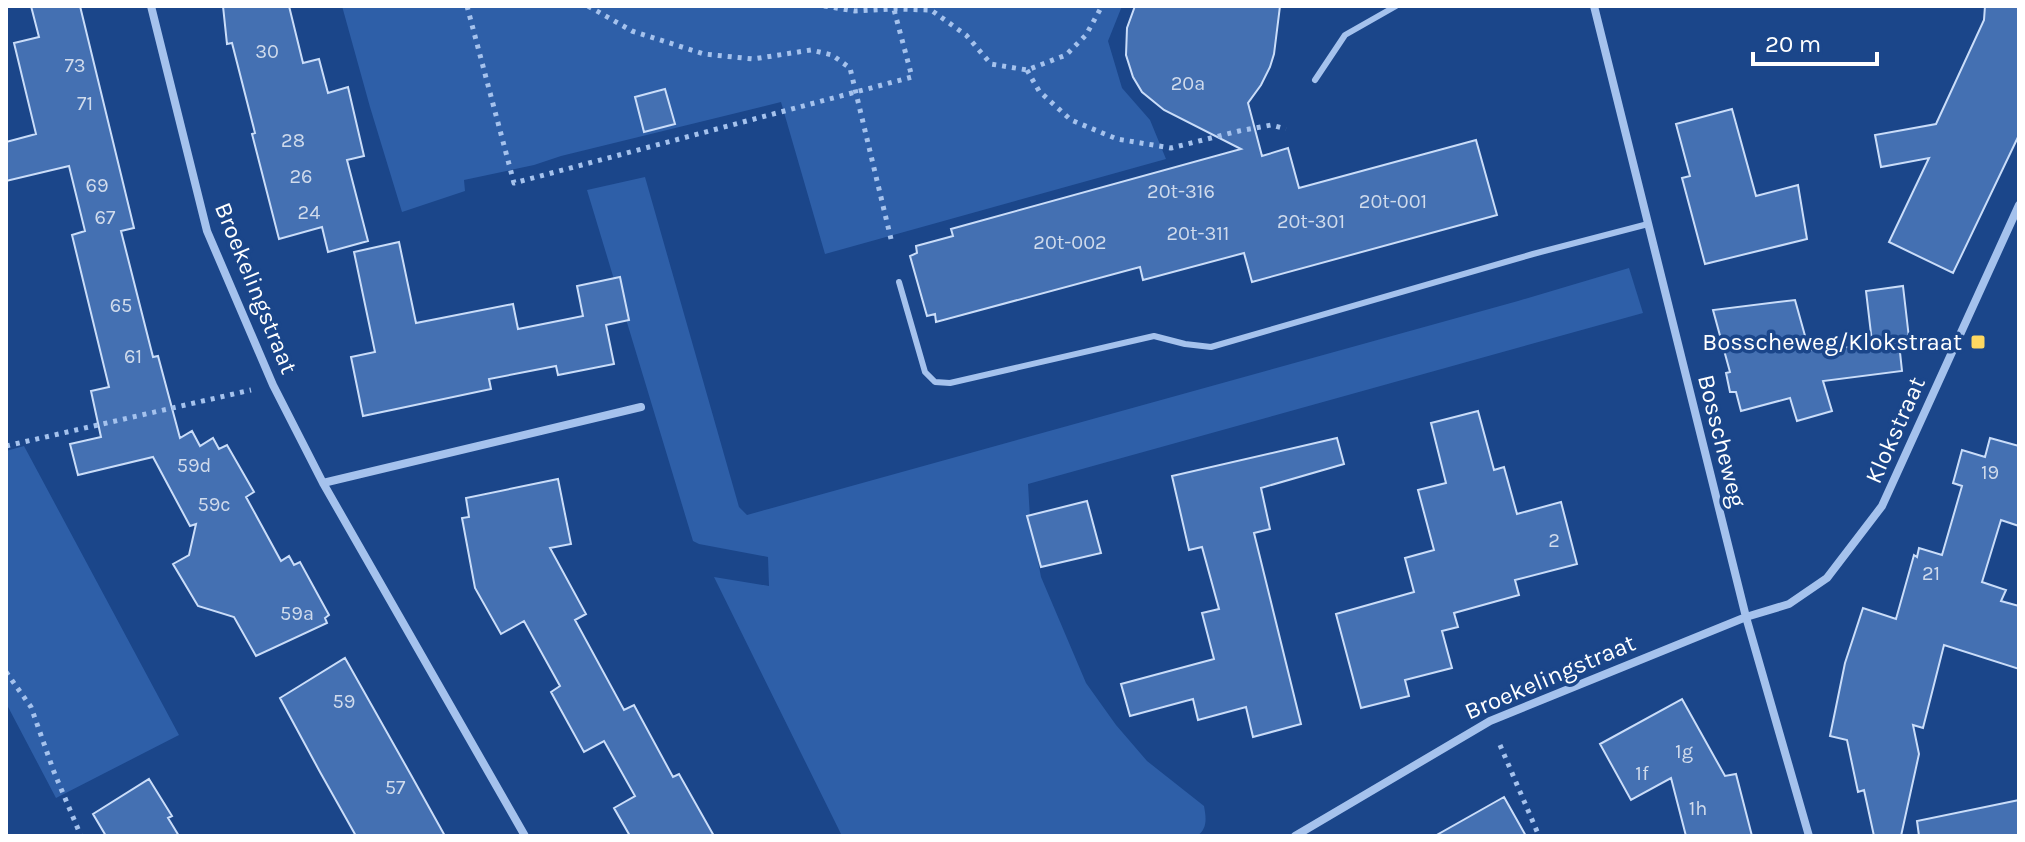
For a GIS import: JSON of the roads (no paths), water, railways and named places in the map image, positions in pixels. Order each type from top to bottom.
[{"type":"street","name":"Broekelingstraat","points":[[151,6],[207,231],[273,385],[323,483],[525,836]]},
{"type":"street","name":"Bosscheweg","points":[[1594,6],[1746,617],[1809,836]]},
{"type":"street","name":"Klokstraat","points":[[1746,617],[1789,604],[1827,578],[1882,506],[2019,206]]},
{"type":"street","points":[[323,483],[641,407]]},
{"type":"street","name":"Broekelingstraat","points":[[1295,836],[1490,721],[1746,617]]},
{"type":"lane","points":[[1315,80],[1345,35],[1396,6]]},
{"type":"lane","points":[[899,282],[925,372],[935,382],[950,383],[1154,336],[1211,347],[1648,224]]},
{"type":"place","name":"Bosscheweg/Klokstraat","points":[[1978,342]]}]
